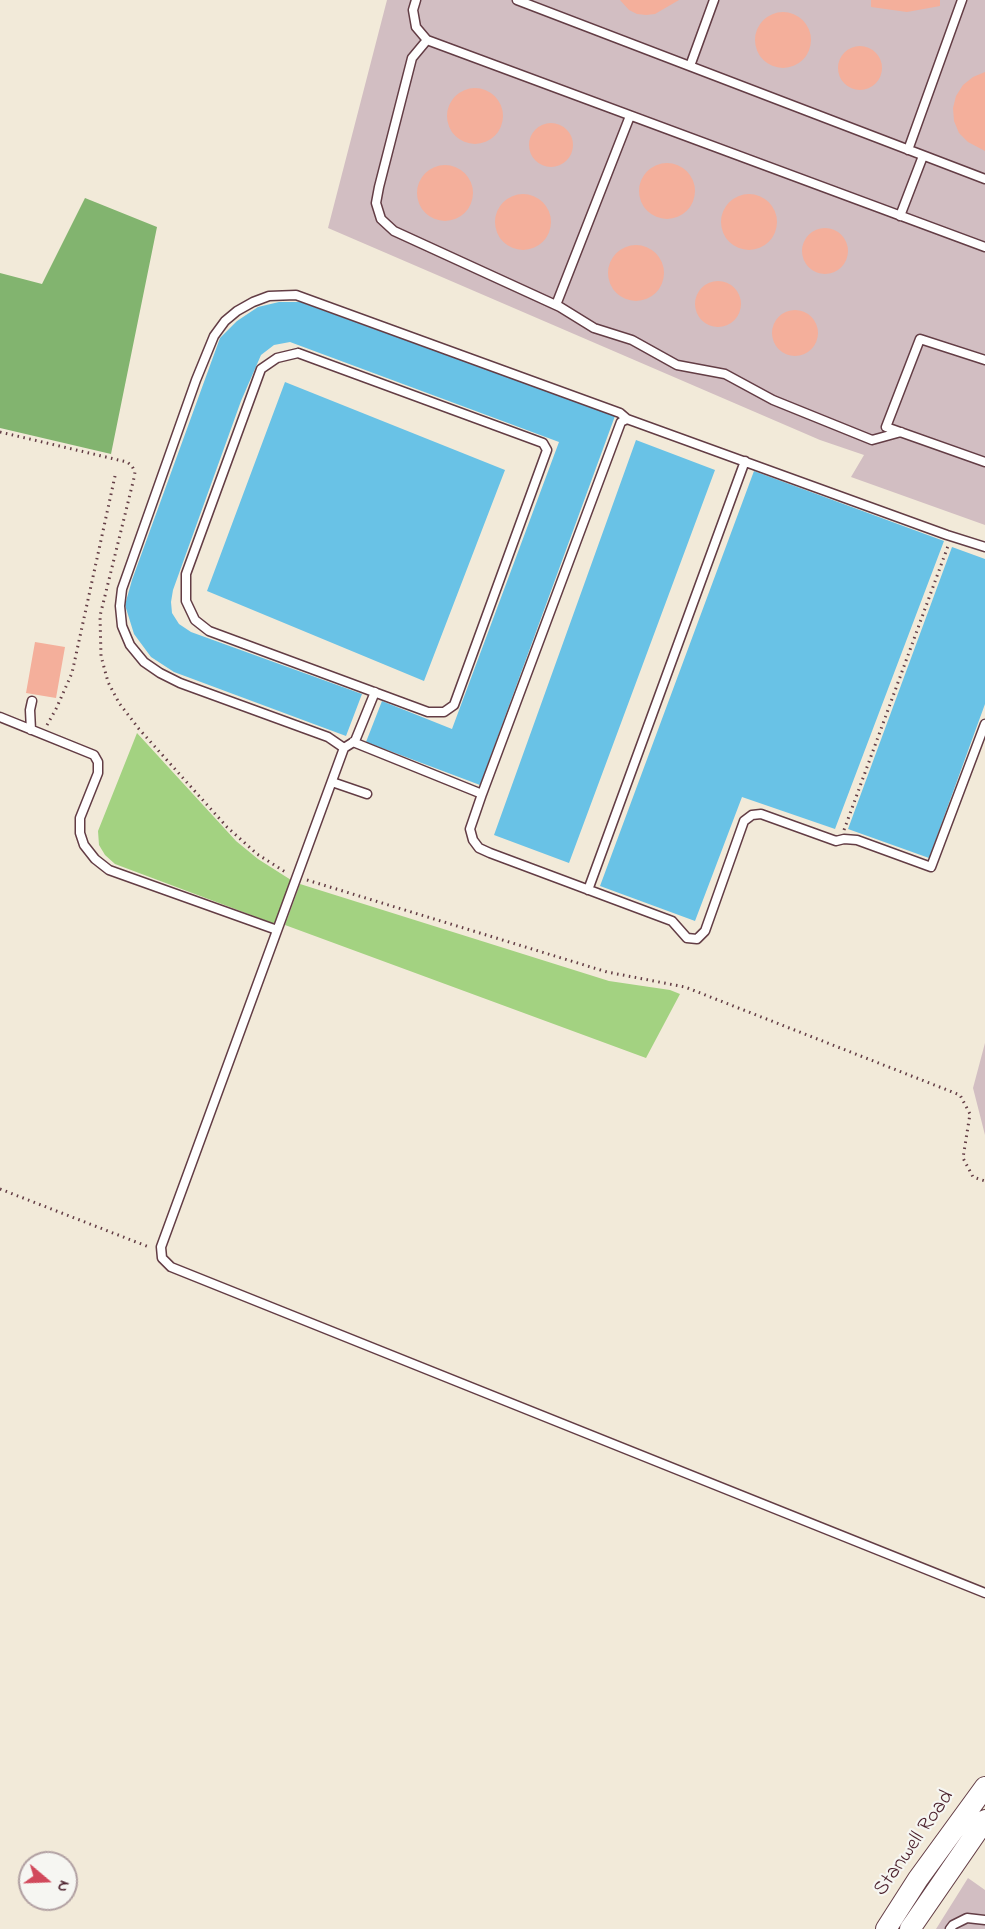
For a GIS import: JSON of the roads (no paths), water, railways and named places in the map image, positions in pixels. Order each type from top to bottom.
[{"type":"street","name":"Stanwell Road","points":[[886,1929],[918,1879],[985,1786]]},
{"type":"street","name":"Stanwell Road","points":[[910,1929],[985,1820]]},
{"type":"lane","points":[[416,0],[413,10],[416,27],[427,40],[985,248]]},
{"type":"lane","points":[[517,0],[985,179]]},
{"type":"lane","points":[[690,66],[714,0]]},
{"type":"lane","points":[[908,150],[962,0]]},
{"type":"lane","points":[[427,40],[412,58],[376,203],[381,219],[394,231],[556,305],[594,328],[632,340],[677,365],[725,374],[773,400],[872,440],[901,432]]},
{"type":"lane","points":[[556,305],[630,116]]},
{"type":"lane","points":[[900,216],[923,156]]},
{"type":"lane","points":[[344,748],[328,737],[180,683],[160,673],[144,662],[130,645],[122,626],[120,606],[122,589],[196,380],[214,336],[225,321],[237,311],[261,299],[284,294],[311,299],[620,413],[627,419],[985,547]]},
{"type":"lane","points":[[985,360],[920,339],[886,427],[985,462]]},
{"type":"lane","points":[[298,353],[543,443],[547,450],[454,705],[444,712],[428,712],[375,692],[209,631],[195,620],[186,601],[186,574],[261,369],[277,358],[298,353]]},
{"type":"lane","points":[[627,419],[621,422],[482,794],[470,829],[473,840],[479,848],[672,921],[687,938],[697,939],[705,931],[744,821],[752,815],[761,814],[836,841],[857,840],[931,867],[985,724]]},
{"type":"lane","points":[[588,890],[745,461]]},
{"type":"lane","points":[[375,692],[355,741],[344,748],[161,1251],[162,1258],[171,1267],[985,1593]]},
{"type":"lane","points":[[31,730],[32,701]]},
{"type":"lane","points":[[0,717],[94,755],[98,762],[98,773],[80,818],[80,834],[84,845],[95,859],[109,870],[277,930]]},
{"type":"lane","points":[[353,742],[482,794]]},
{"type":"lane","points":[[332,782],[367,794]]},
{"type":"lane","points":[[951,1929],[953,1925],[967,1918],[985,1920]]},
{"type":"water","points":[[279,302],[300,302],[615,416],[480,785],[366,742],[382,701],[452,729],[559,442],[290,342],[274,345],[261,355],[241,401],[173,590],[172,613],[179,624],[191,632],[362,694],[346,736],[174,672],[151,657],[134,634],[125,605],[132,580],[220,338],[237,321],[258,307]]},
{"type":"water","points":[[285,382],[505,470],[424,681],[207,591]]},
{"type":"water","points":[[636,440],[715,470],[569,863],[494,835]]},
{"type":"water","points":[[754,471],[944,541],[835,829],[742,797],[695,921],[600,886]]},
{"type":"water","points":[[952,547],[985,559],[985,704],[929,858],[848,829]]}]
